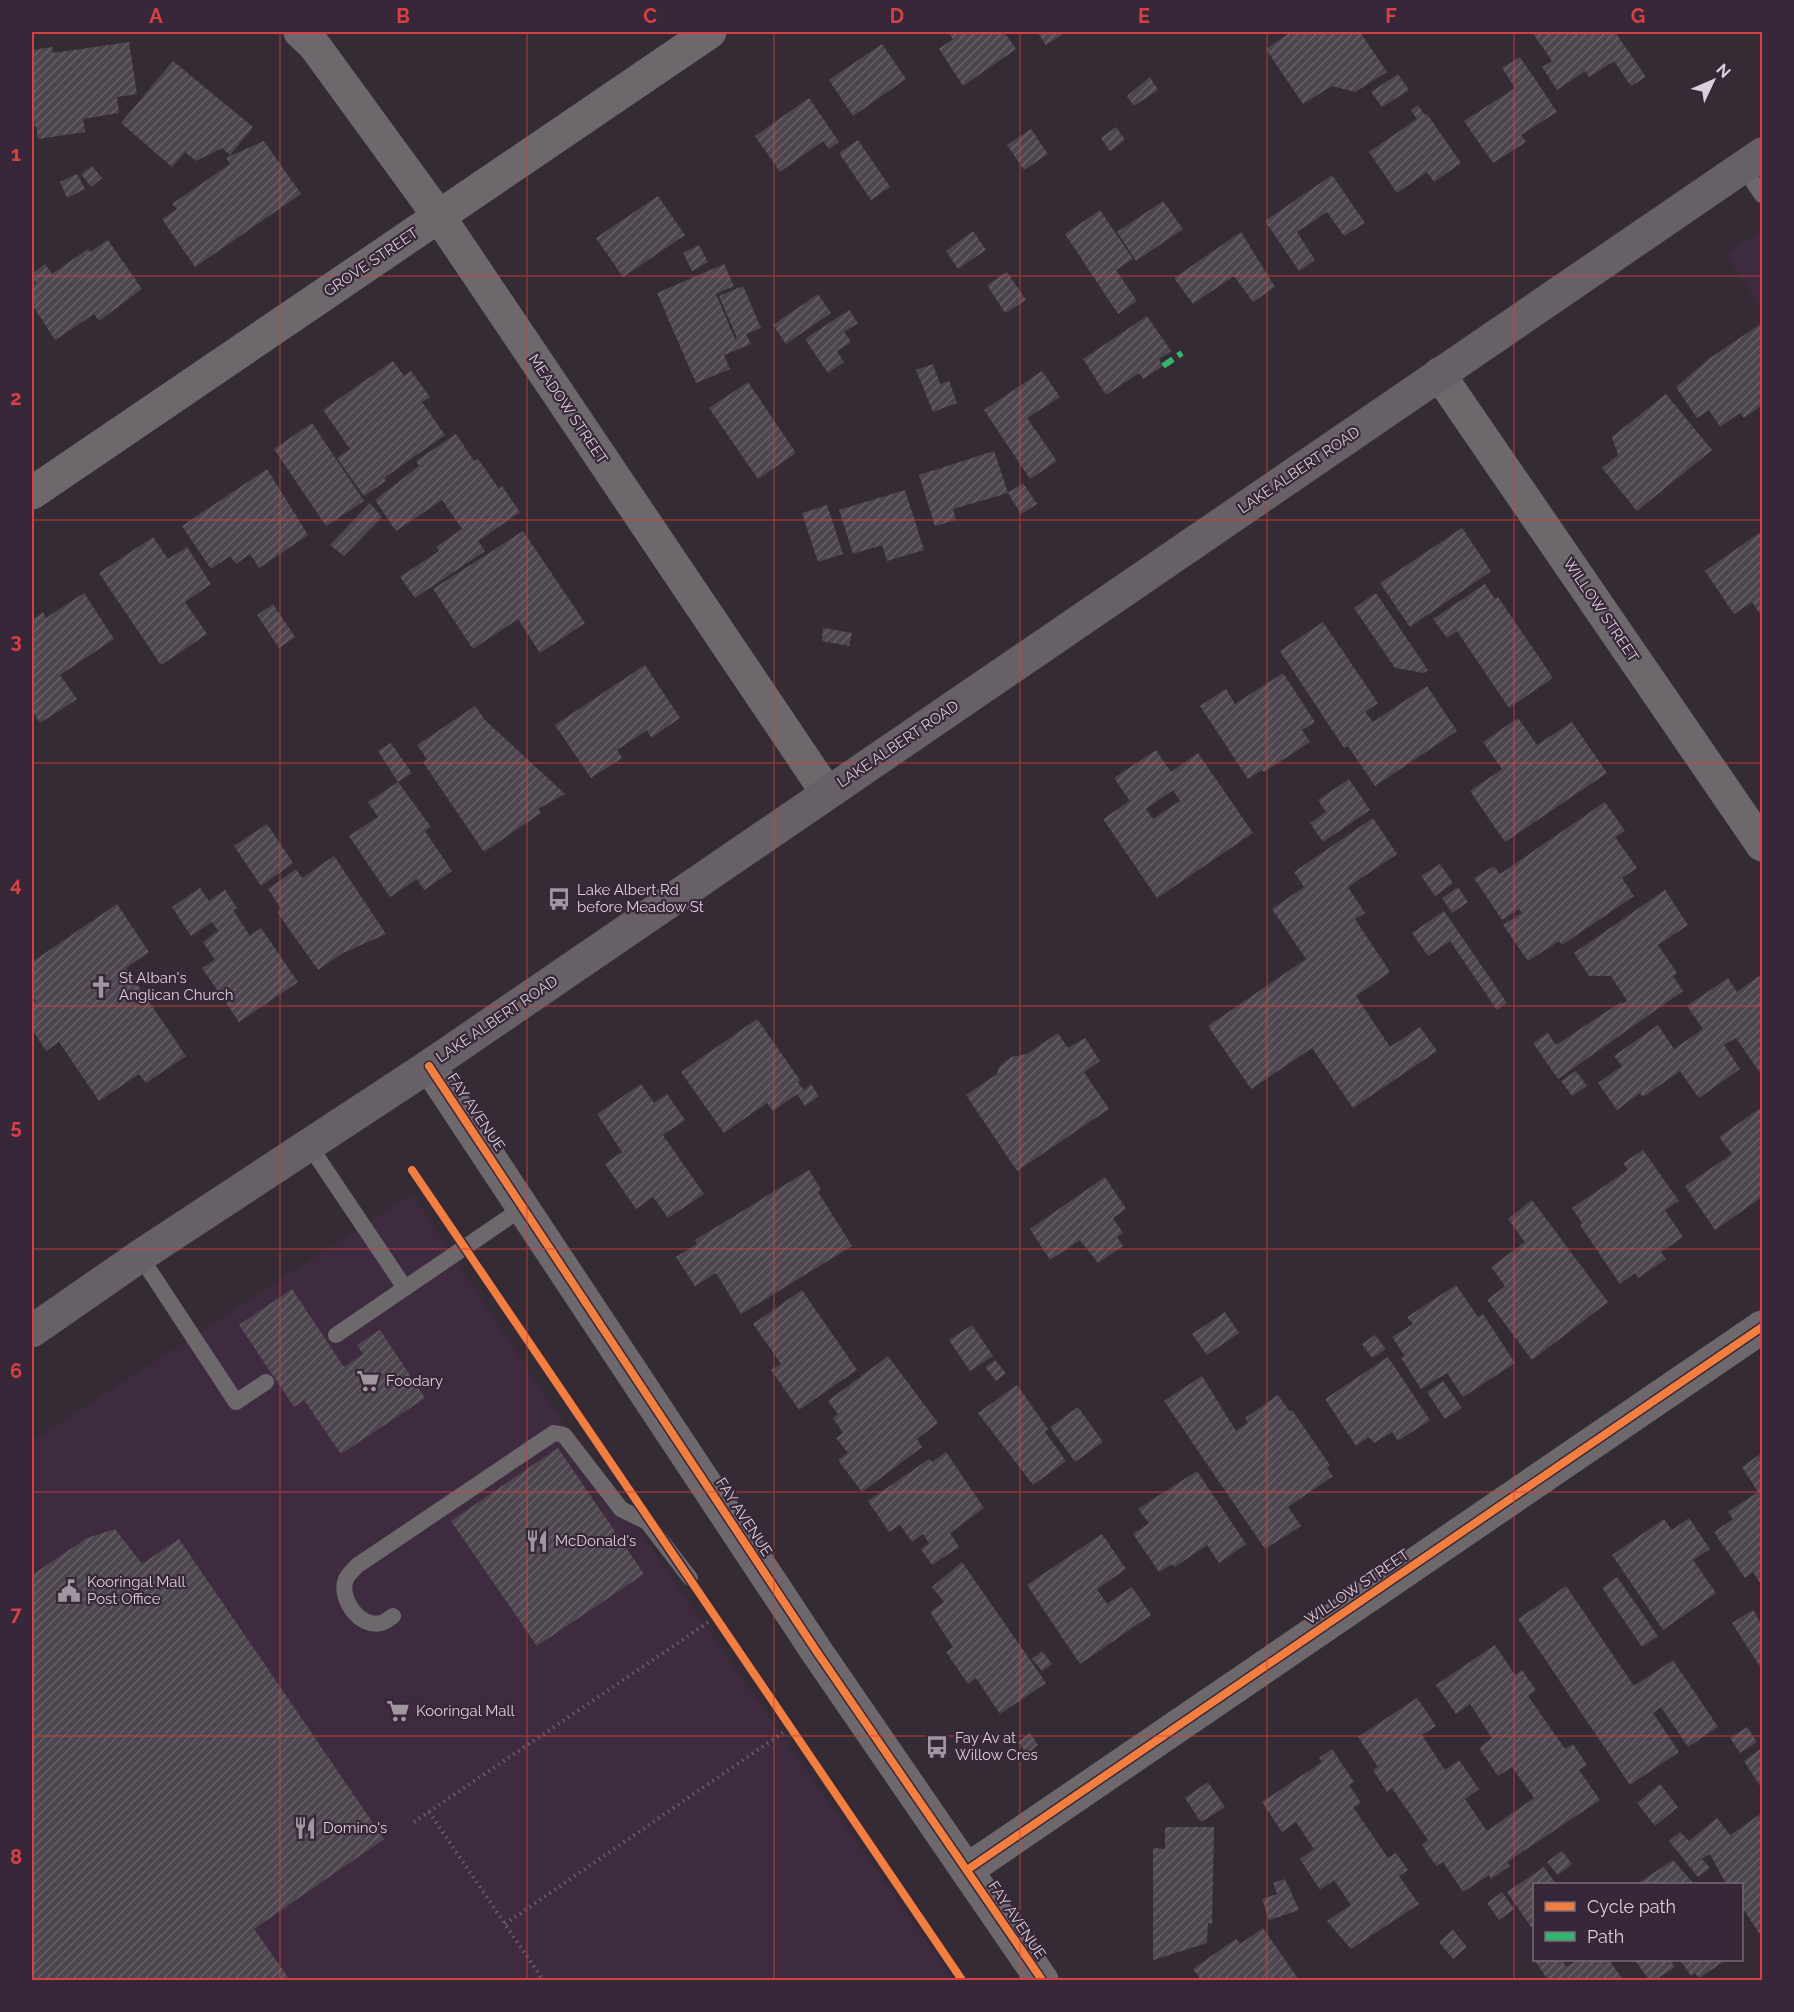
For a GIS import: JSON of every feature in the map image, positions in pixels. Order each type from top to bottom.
[{"type":"main road","name":"LAKE ALBERT ROAD","points":[[32,1331],[140,1256],[429,1066],[1753,160]]},
{"type":"street","name":"MEADOW STREET","points":[[300,32],[314,45],[438,215],[827,793]]},
{"type":"street","name":"GROVE STREET","points":[[32,493],[710,32]]},
{"type":"street","name":"WILLOW STREET","points":[[1439,374],[1762,845]]},
{"type":"street","name":"FAY AVENUE","points":[[429,1066],[811,1643],[1042,1980]]},
{"type":"street","name":"WILLOW STREET","points":[[967,1870],[1762,1328]]},
{"type":"lane","points":[[1753,160],[1762,195]]},
{"type":"lane","points":[[309,1145],[405,1288]]},
{"type":"lane","points":[[336,1335],[524,1207]]},
{"type":"lane","points":[[140,1256],[236,1402],[266,1382]]},
{"type":"lane","points":[[393,1616],[380,1624],[369,1623],[358,1616],[348,1605],[345,1580],[358,1565],[554,1433],[564,1435],[621,1509],[647,1522],[690,1578]]},
{"type":"path","points":[[690,1578],[722,1625]]},
{"type":"path","points":[[414,1822],[716,1617]]},
{"type":"path","points":[[785,1718],[798,1737]]},
{"type":"path","points":[[505,1924],[791,1727]]},
{"type":"path","points":[[429,1812],[543,1980]]},
{"type":"shaded area","points":[[1762,230],[1762,310],[1726,255]]},
{"type":"shaded area","name":"Kooringal Mall","points":[[412,1194],[549,1402],[953,1980],[32,1980],[32,1441]]},
{"type":"building","points":[[948,32],[1004,32],[1016,49],[963,86],[939,49],[953,39]]},
{"type":"building","points":[[1037,32],[1066,32],[1046,45]]},
{"type":"building","points":[[1291,32],[1360,32],[1387,72],[1355,92],[1332,86],[1303,104],[1266,49]]},
{"type":"building","points":[[1532,32],[1615,32],[1646,77],[1631,86],[1614,61],[1589,77],[1585,71],[1557,90],[1542,67],[1552,61]]},
{"type":"building","points":[[129,42],[137,94],[117,97],[119,113],[83,119],[85,132],[38,139],[36,126],[32,126],[32,50],[52,47],[53,53]]},
{"type":"building","points":[[882,44],[906,79],[853,116],[829,80]]},
{"type":"building","points":[[1520,57],[1557,112],[1521,135],[1526,142],[1493,163],[1464,121],[1515,88],[1502,68]]},
{"type":"building","points":[[173,61],[253,127],[230,155],[222,148],[196,161],[185,152],[172,167],[121,123]]},
{"type":"building","points":[[1398,74],[1409,90],[1382,107],[1371,92]]},
{"type":"building","points":[[1150,77],[1158,90],[1134,106],[1127,96]]},
{"type":"building","points":[[809,98],[839,142],[829,149],[823,141],[780,172],[755,136]]},
{"type":"building","points":[[1418,105],[1425,115],[1427,114],[1461,163],[1434,182],[1427,172],[1397,193],[1369,152],[1417,119],[1411,110]]},
{"type":"building","points":[[1116,127],[1125,140],[1110,151],[1101,138]]},
{"type":"building","points":[[1031,129],[1048,154],[1024,170],[1007,145]]},
{"type":"building","points":[[858,140],[890,187],[871,200],[839,153]]},
{"type":"building","points":[[264,141],[301,194],[195,267],[162,219],[177,209],[172,204],[230,164],[226,158]]},
{"type":"building","points":[[92,166],[102,178],[91,187],[81,174]]},
{"type":"building","points":[[77,174],[85,189],[67,198],[60,182]]},
{"type":"building","points":[[1332,175],[1365,223],[1344,236],[1327,212],[1297,232],[1315,260],[1299,271],[1265,221]]},
{"type":"building","points":[[658,196],[685,235],[623,277],[596,238]]},
{"type":"building","points":[[1163,201],[1183,229],[1136,261],[1117,232]]},
{"type":"building","points":[[1100,210],[1133,259],[1116,270],[1137,301],[1118,314],[1065,234]]},
{"type":"building","points":[[973,231],[986,250],[958,269],[946,251]]},
{"type":"building","points":[[1241,232],[1275,287],[1253,302],[1234,276],[1193,304],[1174,278]]},
{"type":"building","points":[[108,240],[142,289],[99,321],[94,314],[55,340],[32,304],[32,287],[36,284],[32,274],[45,264],[52,274],[88,249],[90,252]]},
{"type":"building","points":[[699,245],[708,262],[692,271],[683,253]]},
{"type":"building","points":[[724,264],[734,286],[716,294],[735,339],[737,338],[719,296],[743,286],[761,328],[746,334],[751,344],[724,355],[730,369],[696,383],[657,293]]},
{"type":"building","points":[[1007,272],[1026,300],[1005,313],[987,285]]},
{"type":"building","points":[[818,294],[831,313],[786,344],[773,325]]},
{"type":"building","points":[[849,310],[858,323],[844,332],[851,342],[837,351],[844,362],[828,373],[805,339]]},
{"type":"building","points":[[1147,316],[1171,351],[1159,359],[1163,366],[1143,379],[1139,373],[1106,395],[1083,359]]},
{"type":"building","points":[[1762,323],[1762,405],[1744,418],[1740,413],[1720,427],[1709,410],[1697,418],[1676,387],[1710,358]]},
{"type":"building","points":[[393,361],[404,376],[411,371],[430,397],[422,402],[445,435],[384,478],[386,481],[364,496],[337,458],[350,449],[323,410]]},
{"type":"building","points":[[933,364],[940,384],[949,381],[957,403],[933,412],[916,370]]},
{"type":"building","points":[[1042,371],[1060,397],[1027,418],[1057,461],[1030,479],[984,410]]},
{"type":"building","points":[[748,382],[796,453],[758,479],[709,408]]},
{"type":"building","points":[[1666,394],[1712,450],[1637,511],[1602,468],[1618,455],[1612,437]]},
{"type":"building","points":[[312,423],[364,501],[326,526],[274,449]]},
{"type":"building","points":[[456,434],[474,461],[478,459],[499,489],[502,486],[520,512],[478,541],[485,551],[415,598],[400,577],[439,551],[436,547],[462,529],[442,500],[396,531],[375,500],[419,466],[416,461]]},
{"type":"building","points":[[994,451],[1008,493],[953,509],[956,520],[935,526],[919,475]]},
{"type":"building","points":[[267,469],[308,535],[259,568],[250,554],[236,564],[230,556],[211,569],[182,526]]},
{"type":"building","points":[[1023,483],[1037,504],[1021,514],[1008,493]]},
{"type":"building","points":[[905,490],[924,550],[887,561],[882,545],[853,554],[839,510]]},
{"type":"building","points":[[370,503],[382,517],[344,556],[330,545]]},
{"type":"building","points":[[827,505],[843,554],[818,562],[802,513]]},
{"type":"building","points":[[1462,528],[1491,571],[1410,627],[1380,583]]},
{"type":"building","points":[[523,531],[585,623],[540,653],[518,619],[473,649],[433,589]]},
{"type":"building","points":[[1762,531],[1762,617],[1752,602],[1734,614],[1705,571]]},
{"type":"building","points":[[153,537],[168,559],[187,547],[211,584],[185,602],[207,634],[161,665],[99,573]]},
{"type":"building","points":[[1485,584],[1495,599],[1498,597],[1553,678],[1509,708],[1457,631],[1447,638],[1433,619]]},
{"type":"building","points":[[84,593],[114,639],[60,675],[77,699],[40,723],[32,711],[32,620],[43,612],[46,618]]},
{"type":"building","points":[[1376,593],[1428,670],[1424,673],[1395,668],[1354,608]]},
{"type":"building","points":[[273,604],[295,637],[279,648],[257,615]]},
{"type":"building","points":[[1323,622],[1378,703],[1365,712],[1373,722],[1427,686],[1457,731],[1375,786],[1348,746],[1344,748],[1280,651]]},
{"type":"building","points":[[823,628],[852,633],[849,646],[822,641]]},
{"type":"building","points":[[645,665],[680,718],[651,738],[647,730],[617,750],[622,758],[591,778],[555,725]]},
{"type":"building","points":[[1283,673],[1315,722],[1302,730],[1310,742],[1264,772],[1262,770],[1248,779],[1200,706],[1226,689],[1235,704]]},
{"type":"building","points":[[475,706],[485,720],[565,794],[538,809],[541,813],[484,852],[423,762],[427,759],[417,745]]},
{"type":"building","points":[[1518,718],[1537,745],[1572,722],[1607,773],[1505,842],[1470,791],[1502,769],[1483,742]]},
{"type":"building","points":[[391,743],[412,773],[398,782],[378,751]]},
{"type":"building","points":[[1156,750],[1171,772],[1198,753],[1253,833],[1157,898],[1103,819],[1130,801],[1114,778]],"holes":[[[1173,790],[1180,801],[1153,819],[1146,809]]]},
{"type":"building","points":[[1349,779],[1370,810],[1323,842],[1310,823],[1326,812],[1318,800]]},
{"type":"building","points":[[398,782],[431,827],[425,831],[452,871],[424,890],[417,879],[390,897],[349,836],[378,817],[368,802]]},
{"type":"building","points":[[1605,802],[1625,831],[1615,837],[1637,868],[1622,878],[1634,896],[1562,945],[1559,941],[1528,961],[1503,925],[1522,913],[1519,909],[1502,920],[1474,878],[1494,866],[1500,874]]},
{"type":"building","points":[[1373,818],[1397,854],[1348,887],[1365,913],[1355,919],[1390,972],[1356,996],[1390,1047],[1420,1027],[1437,1051],[1353,1108],[1312,1048],[1251,1089],[1208,1026],[1306,959],[1272,909],[1304,887],[1294,872]]},
{"type":"building","points":[[267,824],[293,863],[261,886],[234,846]]},
{"type":"building","points":[[334,856],[386,934],[343,953],[318,970],[277,912],[281,909],[268,889],[296,869],[302,878]]},
{"type":"building","points":[[1440,864],[1453,883],[1435,896],[1421,876]]},
{"type":"building","points":[[1458,887],[1468,902],[1452,913],[1442,898]]},
{"type":"building","points":[[200,888],[209,901],[225,890],[237,908],[233,910],[250,936],[261,928],[298,982],[239,1022],[202,968],[215,960],[203,942],[218,931],[212,922],[191,936],[172,907]]},
{"type":"building","points":[[1665,890],[1688,925],[1658,945],[1677,973],[1673,976],[1683,991],[1558,1079],[1533,1043],[1548,1033],[1556,1045],[1621,1002],[1622,1004],[1627,1001],[1611,976],[1589,976],[1574,953]]},
{"type":"building","points":[[117,904],[149,952],[126,968],[186,1056],[146,1083],[139,1074],[99,1101],[59,1042],[46,1051],[32,1029],[32,1004],[36,1001],[32,995],[32,962]]},
{"type":"building","points":[[1444,911],[1507,1003],[1497,1010],[1450,941],[1428,956],[1412,933]]},
{"type":"building","points":[[1759,976],[1762,981],[1762,1071],[1760,1073],[1736,1038],[1724,1045],[1740,1069],[1699,1098],[1680,1071],[1643,1097],[1640,1093],[1617,1110],[1598,1083],[1622,1066],[1614,1056],[1658,1025],[1674,1049],[1703,1029],[1687,1006],[1728,978],[1737,992]]},
{"type":"building","points":[[757,1019],[800,1080],[798,1082],[804,1090],[811,1084],[819,1096],[805,1106],[797,1094],[773,1111],[767,1103],[724,1133],[681,1072]]},
{"type":"building","points":[[1058,1033],[1068,1048],[1085,1038],[1100,1061],[1084,1072],[1109,1109],[1017,1171],[966,1095],[997,1074],[999,1067],[1011,1057],[1027,1054]]},
{"type":"building","points":[[1576,1071],[1587,1086],[1572,1096],[1561,1081]]},
{"type":"building","points":[[641,1084],[654,1103],[667,1094],[685,1120],[663,1135],[704,1194],[668,1218],[653,1197],[636,1209],[605,1164],[622,1152],[597,1114]]},
{"type":"building","points":[[1762,1107],[1762,1197],[1715,1230],[1685,1186],[1732,1154],[1719,1137]]},
{"type":"building","points":[[1643,1150],[1679,1201],[1665,1210],[1683,1237],[1661,1252],[1666,1259],[1638,1278],[1635,1273],[1620,1284],[1580,1225],[1582,1223],[1572,1208],[1628,1170],[1623,1163]]},
{"type":"building","points":[[809,1170],[821,1190],[818,1192],[852,1246],[741,1314],[716,1273],[695,1286],[676,1257],[697,1244],[695,1240]]},
{"type":"building","points":[[1105,1177],[1126,1209],[1113,1218],[1123,1233],[1117,1237],[1123,1246],[1098,1263],[1080,1240],[1050,1260],[1030,1229]]},
{"type":"building","points":[[1532,1200],[1608,1302],[1532,1360],[1487,1300],[1505,1286],[1491,1267],[1525,1242],[1508,1219]]},
{"type":"building","points":[[1456,1285],[1478,1317],[1483,1314],[1515,1363],[1463,1397],[1447,1373],[1421,1389],[1401,1358],[1405,1356],[1392,1337],[1413,1324],[1407,1317]]},
{"type":"building","points":[[292,1289],[344,1367],[363,1354],[357,1345],[380,1330],[425,1398],[341,1454],[304,1400],[294,1407],[239,1325]]},
{"type":"building","points":[[802,1290],[857,1370],[799,1410],[771,1370],[781,1364],[753,1324]]},
{"type":"building","points":[[1225,1312],[1239,1333],[1207,1355],[1192,1334]]},
{"type":"building","points":[[972,1325],[993,1356],[970,1371],[949,1340]]},
{"type":"building","points":[[1375,1335],[1386,1349],[1372,1358],[1362,1344]]},
{"type":"building","points":[[888,1356],[938,1423],[917,1439],[922,1447],[862,1492],[838,1460],[848,1453],[836,1438],[843,1433],[833,1418],[838,1414],[828,1401]]},
{"type":"building","points":[[1388,1357],[1430,1420],[1398,1441],[1392,1432],[1374,1443],[1369,1437],[1356,1446],[1325,1399]]},
{"type":"building","points":[[995,1360],[1006,1373],[996,1381],[985,1367]]},
{"type":"building","points":[[1202,1376],[1236,1431],[1248,1422],[1245,1418],[1278,1395],[1289,1411],[1292,1410],[1330,1465],[1327,1468],[1333,1476],[1288,1507],[1301,1526],[1265,1549],[1164,1401]]},
{"type":"building","points":[[1443,1381],[1462,1408],[1445,1419],[1427,1392]]},
{"type":"building","points":[[1017,1385],[1048,1429],[1045,1432],[1066,1461],[1033,1485],[978,1413]]},
{"type":"building","points":[[1078,1407],[1103,1442],[1075,1462],[1050,1427]]},
{"type":"building","points":[[558,1448],[644,1574],[537,1646],[451,1521]]},
{"type":"building","points":[[946,1452],[984,1508],[950,1533],[959,1547],[932,1565],[921,1549],[929,1543],[923,1534],[912,1542],[900,1525],[889,1532],[868,1501],[929,1459],[932,1462]]},
{"type":"building","points":[[1762,1453],[1762,1586],[1753,1572],[1745,1578],[1714,1532],[1733,1519],[1728,1512],[1758,1492],[1742,1467]]},
{"type":"building","points":[[1197,1471],[1246,1544],[1219,1563],[1207,1545],[1175,1567],[1172,1564],[1159,1572],[1133,1534],[1149,1523],[1138,1509]]},
{"type":"building","points":[[1689,1518],[1710,1549],[1693,1560],[1716,1593],[1663,1630],[1612,1555],[1664,1519],[1672,1530]]},
{"type":"building","points":[[115,1529],[142,1564],[179,1539],[384,1839],[254,1929],[290,1980],[32,1980],[32,1575],[87,1538]]},
{"type":"building","points":[[1102,1534],[1126,1569],[1097,1589],[1107,1604],[1132,1587],[1151,1615],[1080,1664],[1027,1585]]},
{"type":"building","points":[[962,1562],[1046,1683],[1000,1714],[976,1678],[968,1684],[946,1652],[953,1647],[930,1612],[944,1602],[932,1587]]},
{"type":"building","points":[[1617,1577],[1658,1636],[1642,1647],[1602,1588]]},
{"type":"building","points":[[1566,1586],[1634,1686],[1673,1660],[1718,1727],[1688,1747],[1661,1707],[1653,1713],[1679,1752],[1630,1785],[1518,1619]]},
{"type":"building","points":[[1753,1610],[1762,1625],[1762,1670],[1732,1623]]},
{"type":"building","points":[[1495,1645],[1515,1675],[1522,1670],[1536,1690],[1528,1696],[1565,1749],[1573,1744],[1587,1765],[1579,1770],[1600,1800],[1507,1862],[1510,1866],[1491,1879],[1489,1875],[1463,1892],[1443,1862],[1436,1866],[1422,1845],[1428,1840],[1392,1788],[1387,1792],[1373,1770],[1378,1767],[1358,1737],[1417,1698],[1436,1726],[1422,1735],[1445,1770],[1459,1760],[1479,1789],[1465,1799],[1487,1831],[1534,1798],[1512,1767],[1498,1776],[1479,1748],[1492,1738],[1470,1704],[1456,1714],[1436,1685]]},
{"type":"building","points":[[1042,1651],[1052,1664],[1042,1671],[1032,1659]]},
{"type":"building","points":[[1747,1727],[1757,1742],[1740,1753],[1730,1738]]},
{"type":"building","points":[[1030,1733],[1038,1745],[1027,1754],[1018,1742]]},
{"type":"building","points":[[1762,1748],[1762,1789],[1744,1761]]},
{"type":"building","points":[[1332,1749],[1354,1782],[1349,1785],[1361,1803],[1353,1807],[1388,1858],[1396,1853],[1408,1870],[1399,1876],[1419,1904],[1351,1949],[1327,1921],[1351,1905],[1334,1880],[1320,1890],[1300,1859],[1314,1849],[1296,1822],[1282,1832],[1262,1802],[1322,1762],[1319,1758]]},
{"type":"building","points":[[1208,1782],[1225,1807],[1201,1822],[1185,1798]]},
{"type":"building","points":[[1660,1784],[1678,1807],[1655,1826],[1637,1803]]},
{"type":"building","points":[[1762,1813],[1762,1938],[1743,1909],[1743,1883],[1725,1883],[1710,1854],[1702,1859],[1710,1868],[1698,1877],[1669,1841],[1680,1832],[1689,1841],[1717,1818],[1730,1835]]},
{"type":"building","points":[[1165,1827],[1214,1827],[1212,1924],[1208,1923],[1207,1943],[1153,1960],[1153,1848],[1165,1849]]},
{"type":"building","points":[[1562,1851],[1572,1864],[1558,1875],[1547,1862]]},
{"type":"building","points":[[1673,1860],[1693,1883],[1638,1883]]},
{"type":"building","points":[[1544,1867],[1555,1883],[1533,1883],[1533,1926],[1531,1927],[1507,1892]]},
{"type":"building","points":[[1285,1879],[1299,1910],[1269,1920],[1262,1899],[1277,1894],[1273,1883]]},
{"type":"building","points":[[1502,1892],[1514,1909],[1499,1920],[1487,1903]]},
{"type":"building","points":[[1263,1928],[1299,1980],[1201,1980],[1193,1969],[1236,1939],[1240,1944]]},
{"type":"building","points":[[1453,1930],[1467,1947],[1453,1959],[1439,1942]]},
{"type":"building","points":[[1535,1961],[1563,1961],[1566,1967],[1576,1961],[1610,1961],[1623,1980],[1548,1980]]},
{"type":"building","points":[[1636,1961],[1671,1961],[1675,1967],[1655,1980],[1649,1980]]},
{"type":"building","points":[[1681,1961],[1724,1961],[1699,1978],[1695,1973],[1691,1976]]},
{"type":"marked path","points":[[1163,366],[1182,353]]},
{"type":"cycle path","points":[[429,1066],[817,1652],[1042,1980]]},
{"type":"cycle path","points":[[412,1170],[962,1980]]},
{"type":"cycle path","points":[[967,1870],[1762,1327]]},
{"type":"place","name":"Lake Albert Rd before Meadow St","points":[[559,899]]},
{"type":"place","name":"St Alban's Anglican Church","points":[[101,987]]},
{"type":"place","name":"Foodary","points":[[368,1381]]},
{"type":"place","name":"McDonald's","points":[[537,1541]]},
{"type":"place","name":"Kooringal Mall Post Office","points":[[69,1591]]},
{"type":"place","name":"Kooringal Mall","points":[[398,1711]]},
{"type":"place","name":"Fay Av at Willow Cres","points":[[937,1747]]},
{"type":"place","name":"Domino's","points":[[305,1828]]}]
